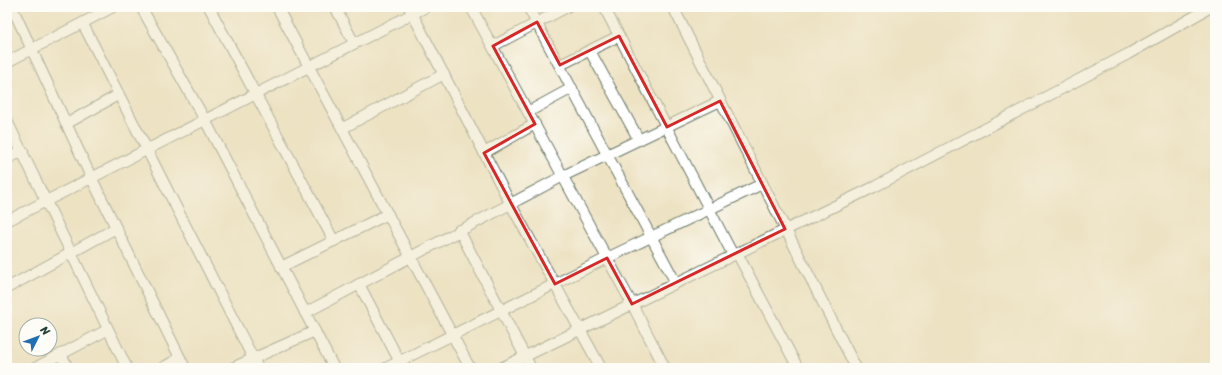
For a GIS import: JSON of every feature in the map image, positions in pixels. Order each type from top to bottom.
[{"type":"street","points":[[12,7],[91,177],[185,368]]},
{"type":"street","points":[[7,62],[114,7]]},
{"type":"street","points":[[141,7],[205,120],[333,368]]},
{"type":"street","points":[[208,7],[334,240]]},
{"type":"street","points":[[277,7],[310,66],[470,368]]},
{"type":"street","points":[[335,7],[354,43]]},
{"type":"street","points":[[7,221],[310,66],[354,43],[411,10],[426,7]]},
{"type":"street","points":[[471,7],[632,304],[665,368]]},
{"type":"street","points":[[528,7],[676,282]]},
{"type":"street","points":[[493,46],[567,7]]},
{"type":"street","points":[[604,7],[709,210],[798,368]]},
{"type":"street","points":[[673,7],[856,368]]},
{"type":"street","points":[[501,368],[881,183],[1128,54],[1211,7]]},
{"type":"street","points":[[411,10],[510,203],[581,329],[601,368]]},
{"type":"street","points":[[83,24],[258,368]]},
{"type":"street","points":[[560,66],[620,36]]},
{"type":"street","points":[[590,51],[638,140]]},
{"type":"street","points":[[343,128],[444,74]]},
{"type":"street","points":[[528,112],[572,88]]},
{"type":"street","points":[[66,124],[118,95]]},
{"type":"street","points":[[305,313],[510,203],[607,154],[720,101]]},
{"type":"street","points":[[7,122],[23,150],[45,202],[127,368]]},
{"type":"street","points":[[484,153],[535,124]]},
{"type":"street","points":[[7,159],[23,150]]},
{"type":"street","points":[[386,368],[401,365],[452,335],[607,258],[762,184]]},
{"type":"street","points":[[281,267],[388,214]]},
{"type":"street","points":[[7,288],[116,228]]},
{"type":"street","points":[[459,230],[531,368]]},
{"type":"street","points":[[359,284],[401,365]]},
{"type":"street","points":[[35,368],[107,330]]},
{"type":"street","points":[[232,368],[315,331]]},
{"type":"street","points":[[61,354],[68,368]]},
{"type":"street","points":[[162,368],[180,358]]},
{"type":"highlighted area","points":[[537,22],[560,65],[619,36],[667,127],[720,101],[785,229],[632,304],[607,258],[555,284],[484,153],[535,124],[493,46]]}]
